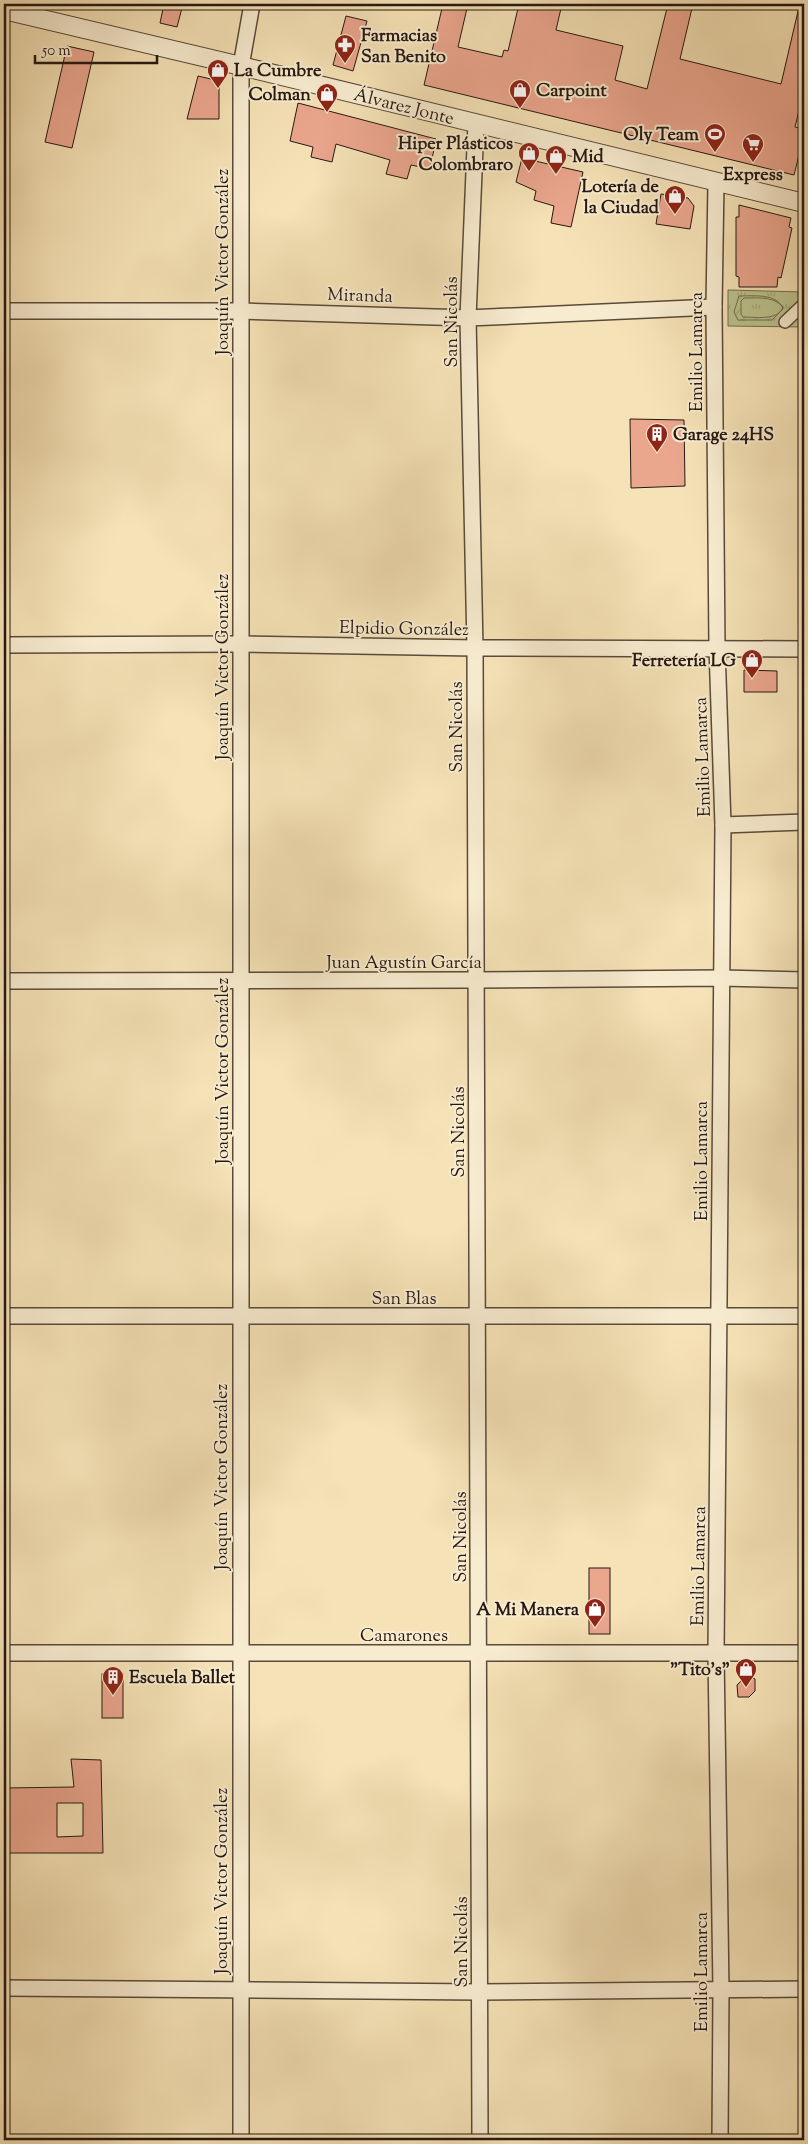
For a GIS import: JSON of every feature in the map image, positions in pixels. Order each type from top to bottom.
[{"type":"street","name":"Joaquín Victor González","points":[[241,2140],[239,1990],[239,1317],[241,66],[252,4]]},
{"type":"street","name":"Álvarez Jonte","points":[[4,10],[804,203]]},
{"type":"street","name":"San Nicolás","points":[[476,123],[468,318],[475,648],[480,2140]]},
{"type":"street","name":"Emilio Lamarca","points":[[716,183],[714,307],[717,648],[723,825],[716,1654],[721,1990],[720,2140]]},
{"type":"street","points":[[785,322],[804,304]]},
{"type":"street","name":"Miranda","points":[[4,311],[240,310],[468,318],[714,307]]},
{"type":"street","name":"Elpidio González","points":[[4,645],[241,644],[475,648],[804,649]]},
{"type":"street","points":[[723,825],[804,822]]},
{"type":"street","name":"Juan Agustín García","points":[[4,981],[721,978],[804,980]]},
{"type":"street","name":"San Blas","points":[[4,1316],[804,1316]]},
{"type":"street","name":"Camarones","points":[[4,1653],[479,1655],[804,1653]]},
{"type":"street","points":[[4,1988],[480,1992],[804,1990]]},
{"type":"green space","points":[[728,290],[804,292],[804,327],[728,326]]},
{"type":"green space","points":[[739,296],[764,296],[776,300],[781,305],[770,299],[744,298],[741,301],[741,314],[743,317],[760,318],[771,316],[783,309],[772,320],[738,320],[734,312]]},
{"type":"building","points":[[164,4],[183,4],[177,27],[160,23]]},
{"type":"building","points":[[443,4],[468,4],[458,47],[502,57],[504,50],[508,51],[519,4],[562,4],[556,30],[623,46],[615,80],[647,89],[668,4],[693,4],[680,59],[781,84],[799,7],[804,8],[804,90],[795,127],[804,129],[804,135],[794,175],[424,85]]},
{"type":"building","points":[[346,16],[367,21],[353,71],[333,65]]},
{"type":"building","points":[[67,46],[94,52],[72,148],[45,142]]},
{"type":"building","points":[[198,76],[215,80],[219,85],[219,119],[187,119]]},
{"type":"building","points":[[298,103],[436,139],[430,169],[411,165],[407,179],[386,174],[390,160],[336,144],[332,162],[311,157],[313,147],[290,141]]},
{"type":"building","points":[[522,158],[583,172],[571,227],[551,223],[554,206],[534,200],[536,191],[516,182]]},
{"type":"building","name":"Lotería de la Ciudad","points":[[661,194],[688,198],[694,206],[690,229],[656,224]]},
{"type":"building","points":[[739,205],[791,218],[789,227],[792,228],[781,278],[778,277],[777,287],[739,287],[739,277],[736,276],[736,217],[739,217]]},
{"type":"building","name":"Garage 24HS","points":[[630,419],[684,420],[685,486],[631,488]]},
{"type":"building","points":[[744,670],[777,671],[777,692],[744,692]]},
{"type":"building","points":[[589,1568],[610,1568],[610,1634],[589,1634]]},
{"type":"building","name":"Escuela Ballet","points":[[102,1674],[123,1674],[123,1718],[102,1718]]},
{"type":"building","name":"\"Tito's\"","points":[[747,1675],[755,1679],[755,1691],[749,1697],[738,1697],[737,1685]]},
{"type":"building","points":[[71,1759],[101,1760],[103,1853],[4,1853],[4,1788],[74,1787]],"holes":[[[57,1803],[83,1803],[83,1836],[57,1837]]]},
{"type":"place","name":"Farmacias San Benito","points":[[345,64]]},
{"type":"place","name":"La Cumbre","points":[[218,89]]},
{"type":"place","name":"Carpoint","points":[[520,109]]},
{"type":"place","name":"Colman","points":[[327,113]]},
{"type":"place","name":"Oly Team","points":[[715,153]]},
{"type":"place","name":"Express","points":[[753,163]]},
{"type":"place","name":"Hiper Plásticos Colombraro","points":[[529,172]]},
{"type":"place","name":"Mid","points":[[556,175]]},
{"type":"place","name":"Lotería de la Ciudad","points":[[675,215]]},
{"type":"place","name":"Garage 24HS","points":[[657,453]]},
{"type":"place","name":"Ferretería LG","points":[[752,679]]},
{"type":"place","name":"A Mi Manera","points":[[595,1628]]},
{"type":"place","name":"\"Tito's\"","points":[[746,1688]]},
{"type":"place","name":"Escuela Ballet","points":[[113,1696]]}]
